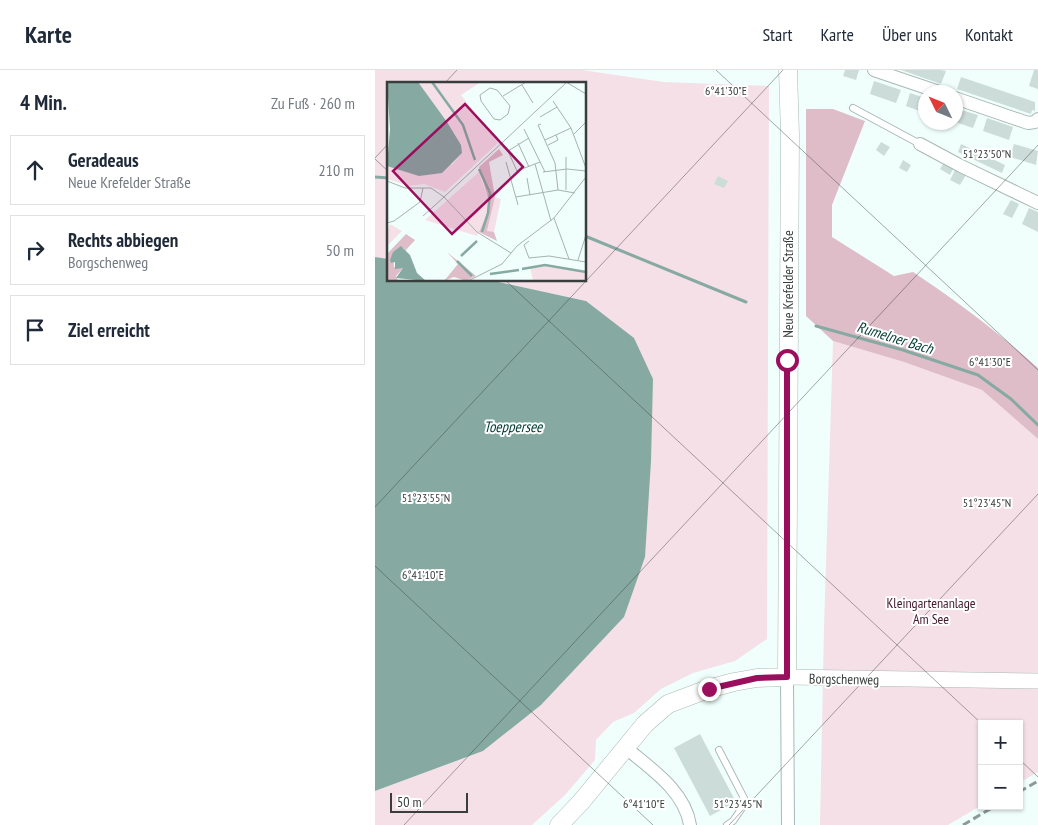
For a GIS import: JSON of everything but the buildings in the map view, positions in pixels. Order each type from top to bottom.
[{"type":"main road","name":"Neue Krefelder Straße","points":[[787,677],[788,70]]},
{"type":"main road","name":"Borgschenweg","points":[[559,825],[581,802],[645,724],[668,704],[734,682],[757,678],[787,677]]},
{"type":"street","points":[[874,70],[918,85]]},
{"type":"street","points":[[963,101],[1028,123],[1035,122],[1038,119]]},
{"type":"street","points":[[920,144],[1038,203]]},
{"type":"street","name":"Borgschenweg","points":[[787,677],[1038,681]]},
{"type":"street","points":[[787,677],[788,825]]},
{"type":"street","points":[[626,748],[663,781],[682,802],[689,817],[690,825]]},
{"type":"lane","points":[[853,108],[920,144]]},
{"type":"lane","points":[[719,750],[746,802],[733,821],[727,825]]},
{"type":"green space","points":[[375,70],[582,70],[664,82],[769,86],[767,639],[735,661],[693,673],[661,689],[634,713],[613,722],[596,740],[595,760],[565,795],[532,825],[375,825],[375,791],[483,751],[541,705],[624,617],[586,301],[494,281],[586,281],[586,82],[387,82],[387,259],[375,257]]},
{"type":"green space","name":"Kleingartenanlage Am See","points":[[833,341],[904,362],[982,390],[1038,439],[1038,772],[1023,781],[1023,720],[978,720],[978,807],[948,825],[820,825]]},
{"type":"shaded area","points":[[806,109],[833,109],[865,121],[832,205],[832,237],[894,276],[913,272],[946,294],[1038,368],[1038,439],[982,390],[904,362],[833,341],[806,316]]},
{"type":"water","name":"Toeppersee","points":[[375,257],[387,259],[387,281],[494,281],[586,301],[634,338],[653,379],[651,461],[645,557],[624,617],[541,705],[483,751],[375,791]]},
{"type":"waterway","name":"Rumelner Bach","points":[[375,177],[387,178]]},
{"type":"waterway","name":"Rumelner Bach","points":[[586,236],[746,302]]},
{"type":"waterway","name":"Rumelner Bach","points":[[816,326],[903,350],[978,375],[1011,399],[1038,425]]},
{"type":"railway","points":[[1023,790],[1038,781]]},
{"type":"railway","points":[[963,825],[988,810]]},
{"type":"route","points":[[709,689],[757,678],[787,677],[787,360]]}]
